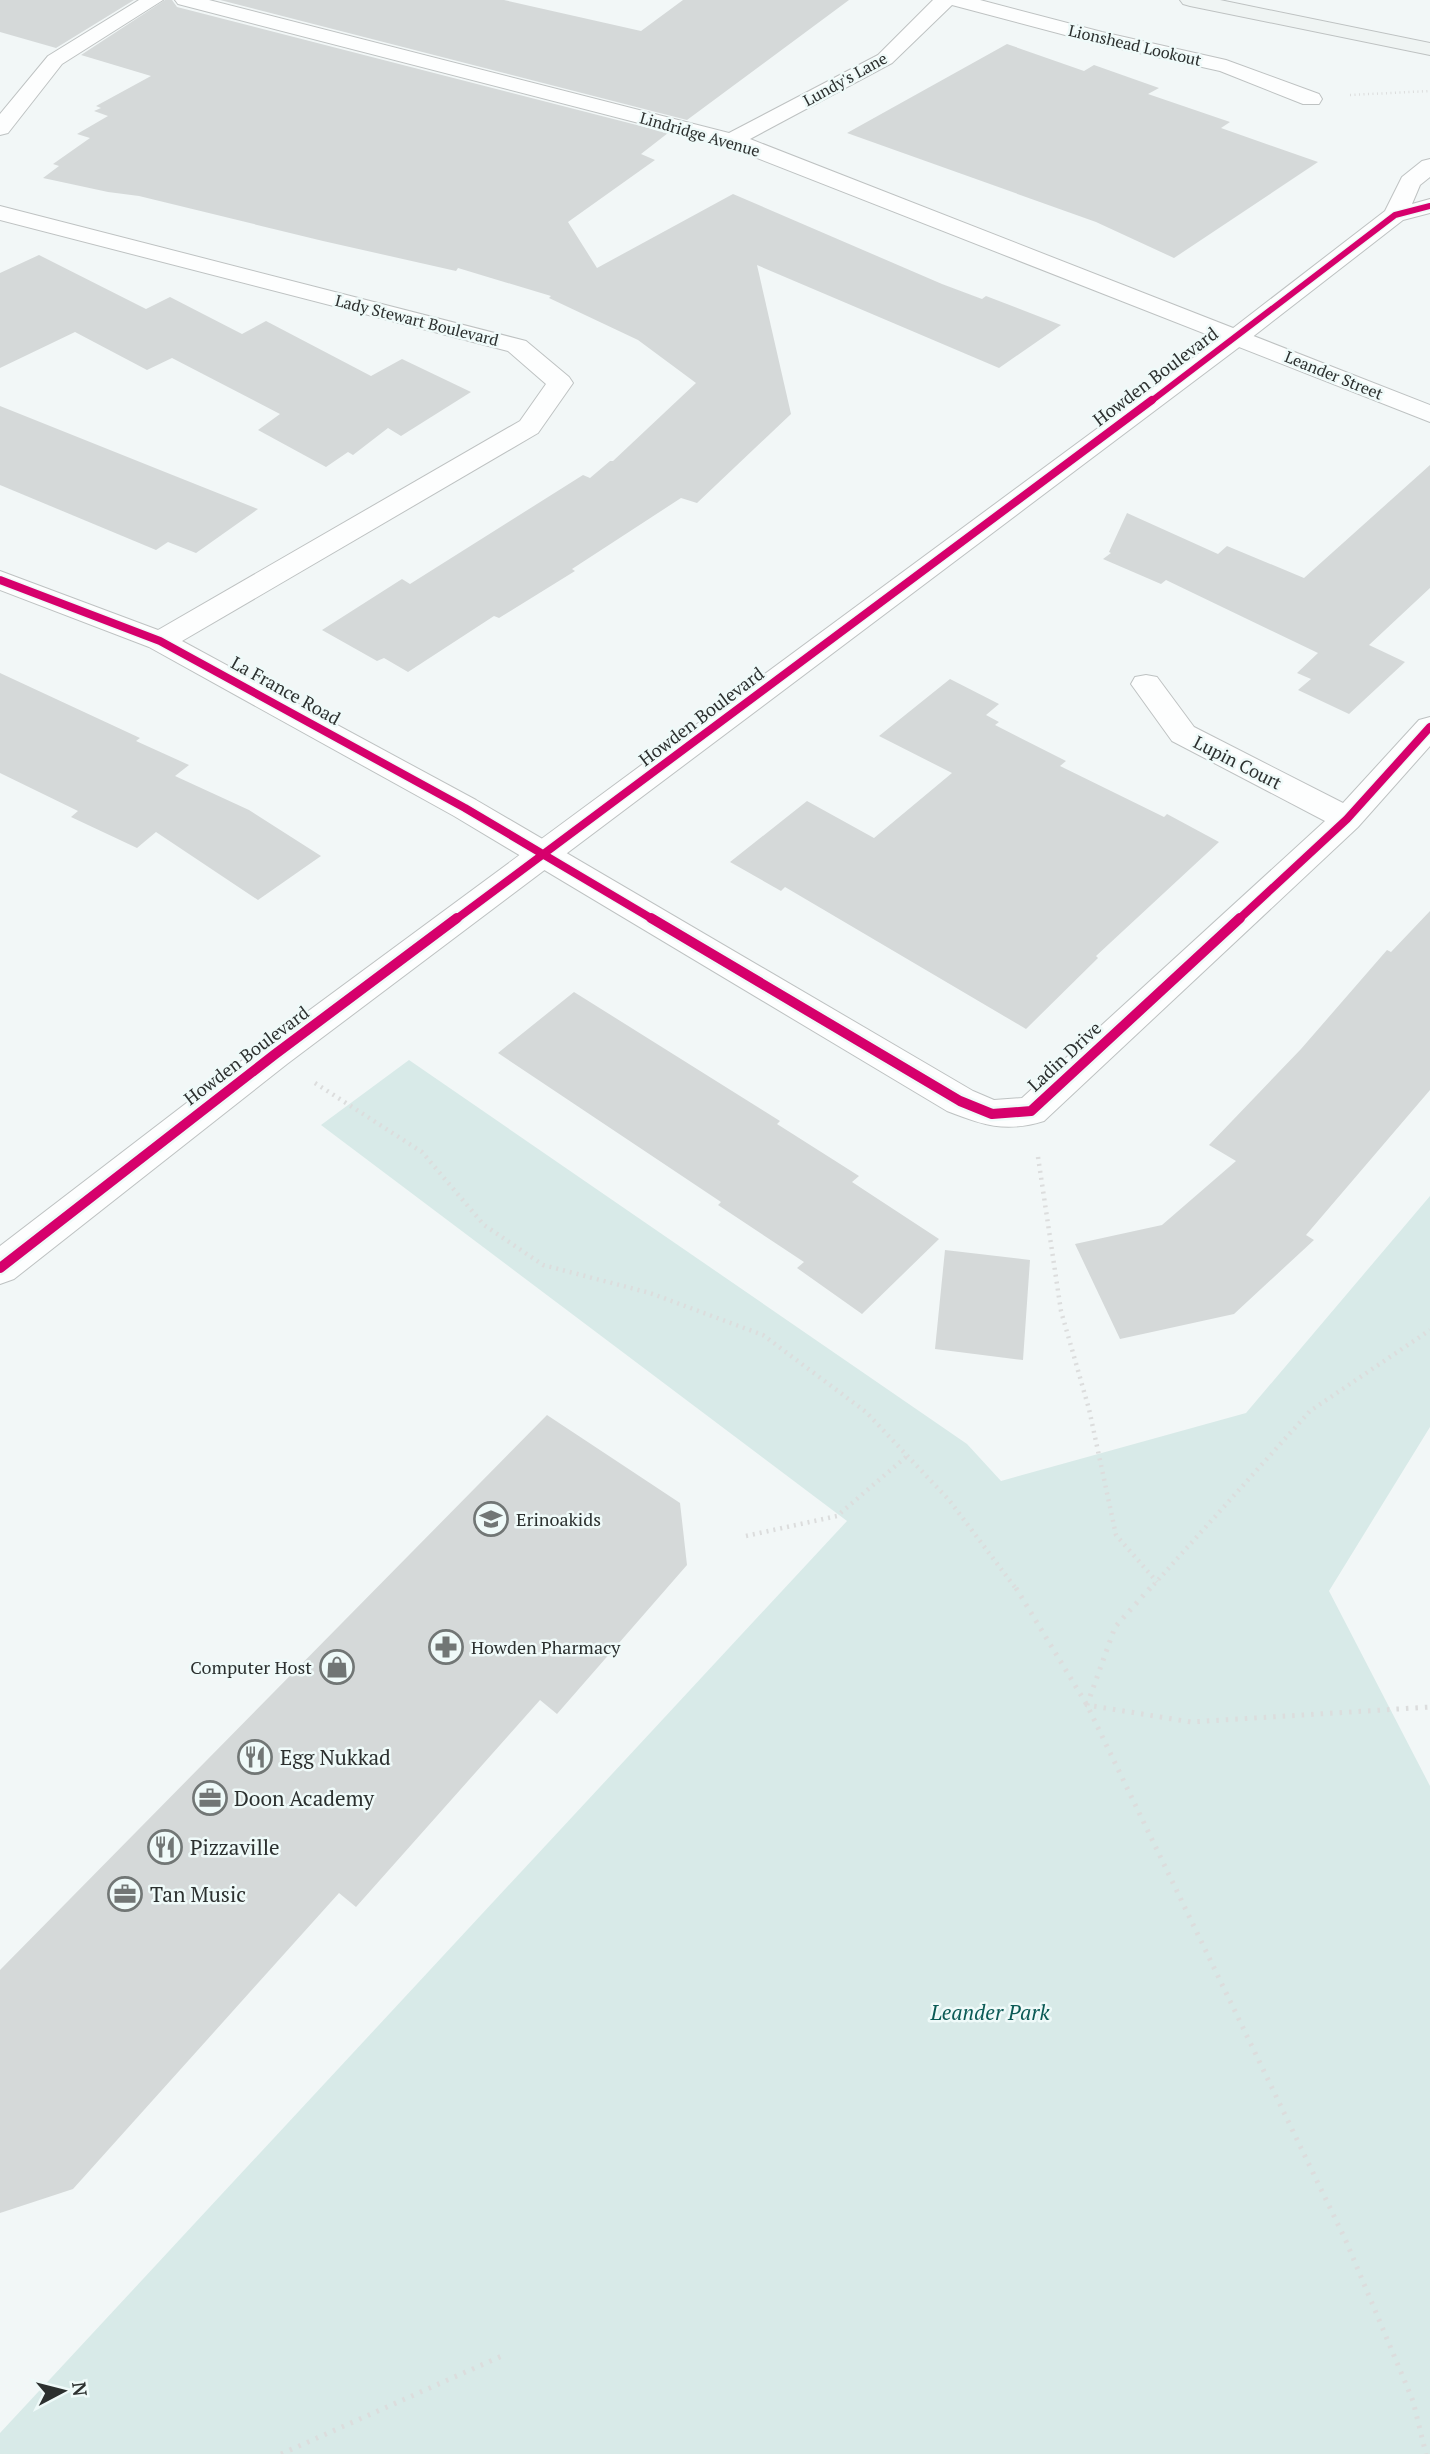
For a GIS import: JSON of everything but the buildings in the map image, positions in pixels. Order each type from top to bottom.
[{"type":"main road","points":[[1189,0],[1430,49]]},
{"type":"street","points":[[0,128],[55,60],[153,0]]},
{"type":"street","name":"Lindridge Avenue","points":[[186,0],[732,140],[1237,337]]},
{"type":"street","name":"Lundy's Lane","points":[[732,140],[885,59],[945,0]]},
{"type":"street","name":"Lionshead Lookout","points":[[957,0],[1099,38],[1226,66],[1311,99]]},
{"type":"street","name":"Howden Boulevard","points":[[1395,215],[1410,182],[1430,166]]},
{"type":"street","name":"Howden Boulevard","points":[[0,1268],[274,1055],[1237,337],[1395,215],[1430,206]]},
{"type":"street","name":"Lady Stewart Boulevard","points":[[0,213],[517,346],[560,383],[530,427],[160,641]]},
{"type":"street","name":"Leander Street","points":[[1237,337],[1430,414]]},
{"type":"street","name":"La France Road","points":[[0,580],[160,641],[453,801],[544,855]]},
{"type":"street","name":"Lupin Court","points":[[1146,684],[1183,734],[1347,819]]},
{"type":"street","name":"Ladin Drive","points":[[544,855],[960,1101],[992,1114],[1031,1111],[1347,819],[1430,727]]},
{"type":"path","points":[[1311,99],[1430,91]]},
{"type":"path","points":[[274,1055],[422,1152],[484,1225],[543,1265],[650,1293],[763,1335],[866,1412],[949,1500],[1016,1588],[1087,1705],[1346,2241],[1413,2401],[1426,2454]]},
{"type":"path","points":[[1031,1111],[1061,1311],[1089,1409],[1116,1535],[1157,1582]]},
{"type":"path","points":[[1087,1705],[1115,1628],[1310,1411],[1430,1330]]},
{"type":"path","points":[[746,1536],[836,1516],[906,1456]]},
{"type":"path","points":[[1087,1705],[1191,1722],[1430,1707]]},
{"type":"path","points":[[281,2454],[504,2355]]},
{"type":"green space","name":"Leander Park","points":[[409,1060],[967,1444],[1001,1481],[1246,1413],[1430,1196],[1430,1427],[1329,1591],[1430,1786],[1430,2454],[0,2454],[0,2433],[847,1521],[321,1125]]},
{"type":"cycle path","points":[[0,1268],[274,1055],[1237,337],[1395,215],[1430,206]]},
{"type":"cycle path","points":[[0,580],[160,641],[465,808],[960,1101],[992,1114],[1031,1111],[1347,819],[1430,727]]},
{"type":"place","name":"Erinoakids","points":[[491,1519]]},
{"type":"place","name":"Howden Pharmacy","points":[[446,1647]]},
{"type":"place","name":"Computer Host","points":[[337,1667]]},
{"type":"place","name":"Egg Nukkad","points":[[255,1757]]},
{"type":"place","name":"Doon Academy","points":[[210,1798]]},
{"type":"place","name":"Pizzaville","points":[[165,1847]]},
{"type":"place","name":"Tan Music","points":[[125,1894]]}]
